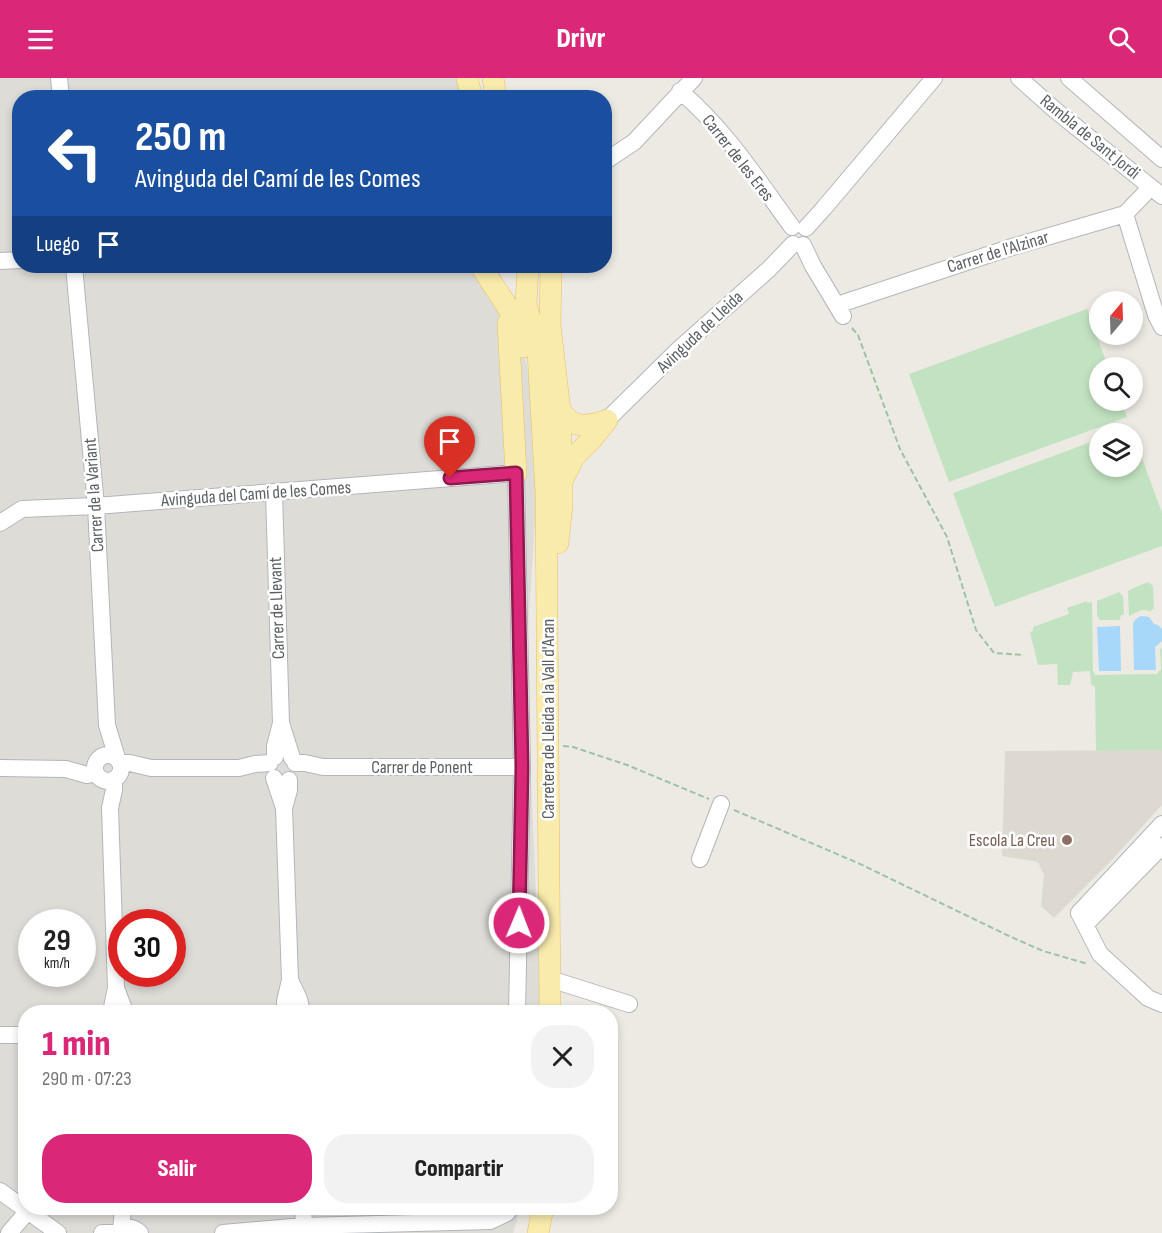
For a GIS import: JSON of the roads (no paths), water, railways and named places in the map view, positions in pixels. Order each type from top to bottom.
[{"type":"main road","points":[[486,273],[507,305],[516,324],[543,426]]},
{"type":"main road","points":[[528,273],[526,304],[550,390],[560,411],[573,423],[583,426],[607,420]]},
{"type":"main road","points":[[547,637],[562,504],[560,411],[550,325],[551,273]]},
{"type":"main road","points":[[507,305],[516,473]]},
{"type":"main road","points":[[538,352],[543,426]]},
{"type":"main road","points":[[562,480],[574,457],[607,420]]},
{"type":"main road","name":"Carretera de Lleida a la Vall d'Aran","points":[[543,426],[546,493],[550,1005]]},
{"type":"main road","points":[[538,1233],[542,1215]]},
{"type":"street","points":[[612,157],[634,142],[694,78]]},
{"type":"street","name":"Avinguda de Lleida","points":[[607,420],[678,350],[769,269],[934,78]]},
{"type":"street","name":"Rambla de Sant Jordi","points":[[1019,78],[1156,191]]},
{"type":"street","name":"Rambla de Sant Jordi","points":[[1070,78],[1162,159]]},
{"type":"street","name":"Carrer de les Eres","points":[[680,92],[725,135],[751,168],[798,236],[840,311]]},
{"type":"street","points":[[1156,191],[1125,214],[1156,315],[1162,327]]},
{"type":"street","name":"Carrer de l'Alzinar","points":[[840,311],[991,254],[1125,214]]},
{"type":"street","name":"Carrer de la Variant","points":[[76,273],[96,506],[107,725],[108,769],[103,791],[110,808],[116,988],[112,1005]]},
{"type":"street","points":[[516,473],[522,767],[517,1005]]},
{"type":"street","name":"Avinguda del Camí de les Comes","points":[[0,523],[22,509],[96,506],[516,473]]},
{"type":"street","name":"Carrer de Llevant","points":[[274,493],[290,980],[285,1005]]},
{"type":"street","name":"Carrer de Ponent","points":[[0,768],[66,769],[80,765],[108,769],[239,768],[255,764],[305,774],[323,767],[522,767]]},
{"type":"street","points":[[700,859],[721,804]]},
{"type":"street","points":[[1082,919],[1162,824]]},
{"type":"street","points":[[1082,919],[1162,846]]},
{"type":"street","points":[[1082,919],[1100,954],[1148,998],[1162,1004]]},
{"type":"street","points":[[550,979],[629,1004]]},
{"type":"street","name":"Carrer de Llevant","points":[[290,980],[299,1005]]},
{"type":"street","name":"Carrer de la Variant","points":[[116,988],[122,1005]]},
{"type":"street","points":[[0,1035],[18,1035]]},
{"type":"street","points":[[0,1191],[18,1204]]},
{"type":"street","points":[[9,1233],[25,1215]]},
{"type":"street","points":[[33,1215],[58,1233]]},
{"type":"street","points":[[125,1215],[131,1232]]},
{"type":"street","points":[[130,1215],[131,1232]]},
{"type":"street","points":[[303,1215],[304,1226]]},
{"type":"street","points":[[223,1233],[304,1226],[490,1221],[503,1215]]},
{"type":"street","points":[[102,1233],[131,1232]]},
{"type":"water","points":[[1141,616],[1149,617],[1162,629],[1162,641],[1155,647],[1156,670],[1134,670],[1133,623]]},
{"type":"water","points":[[1120,626],[1121,671],[1099,671],[1097,627]]},
{"type":"place","name":"Escola La Creu","points":[[1067,840]]}]
